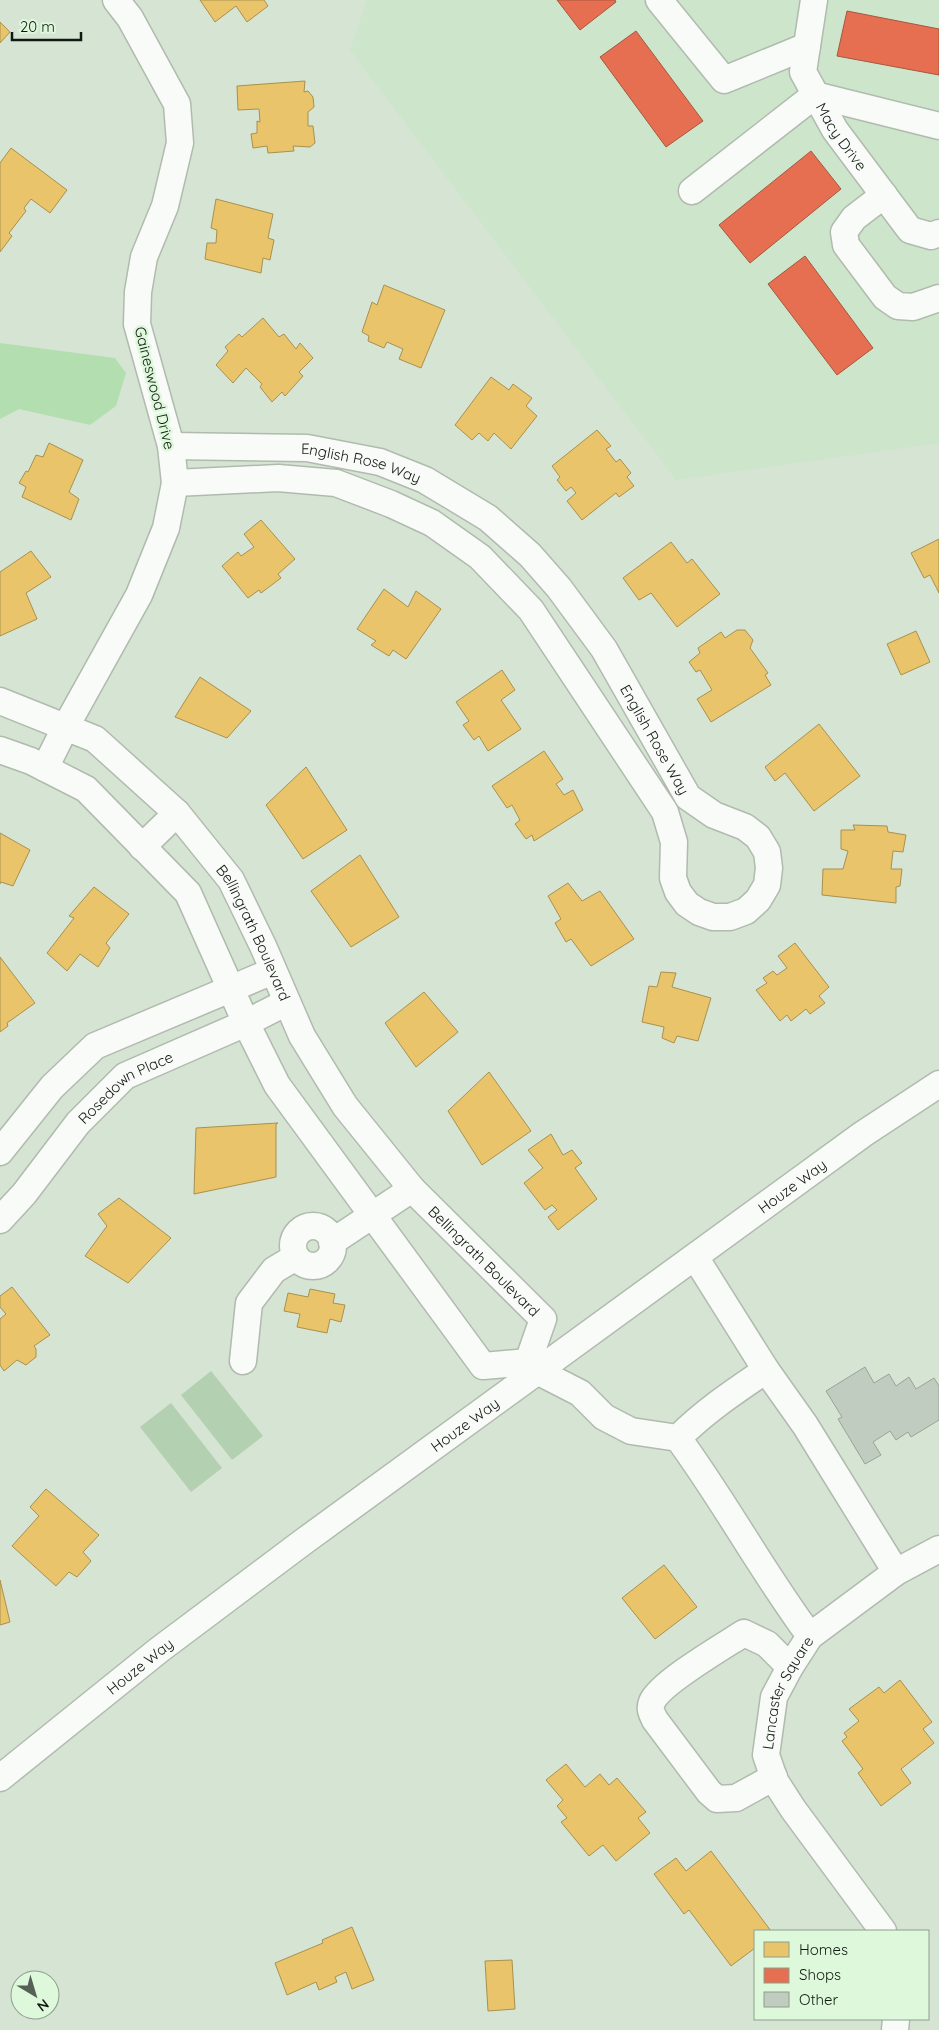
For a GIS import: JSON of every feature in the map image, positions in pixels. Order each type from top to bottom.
[{"type":"street","points":[[101,0],[123,9]]},
{"type":"street","points":[[659,0],[724,80],[807,46]]},
{"type":"street","name":"Macy Drive","points":[[814,0],[803,72],[815,95],[835,130],[910,230],[931,236],[939,233]]},
{"type":"street","name":"Gaineswood Drive","points":[[46,768],[65,728],[139,595],[166,528],[175,483],[171,446],[137,324],[138,292],[144,257],[165,206],[180,143],[177,104],[123,9]]},
{"type":"street","points":[[692,191],[815,95],[939,126]]},
{"type":"street","points":[[884,195],[854,218],[844,232],[846,245],[885,297],[898,306],[913,307],[939,298]]},
{"type":"street","name":"English Rose Way","points":[[171,446],[307,448],[380,462],[425,480],[488,518],[530,555],[559,588],[604,649],[688,797],[714,815],[745,827],[758,837],[766,852],[770,868],[767,885],[758,900],[746,911],[730,916],[713,917],[699,912],[687,904],[678,892],[673,878],[674,842],[665,812],[531,610],[480,557],[432,523],[391,504],[336,483],[278,478],[175,483]]},
{"type":"street","points":[[531,610],[559,588]]},
{"type":"street","name":"Bellingrath Boulevard","points":[[0,700],[95,739],[177,813],[231,880],[263,946],[302,1036],[345,1106],[412,1189],[543,1319],[532,1366]]},
{"type":"street","points":[[0,750],[31,761],[86,789],[188,894],[232,988],[246,1023],[277,1085],[483,1366],[532,1366],[580,1393],[604,1417],[632,1431],[678,1438],[698,1465],[791,1610],[810,1636]]},
{"type":"street","points":[[665,812],[688,797]]},
{"type":"street","points":[[142,847],[177,813]]},
{"type":"street","points":[[0,1152],[52,1087],[96,1046],[273,971]]},
{"type":"street","name":"Rosedown Place","points":[[0,1220],[24,1194],[78,1123],[125,1076],[246,1023],[287,1002]]},
{"type":"street","name":"Houze Way","points":[[0,1778],[167,1644],[532,1366],[695,1257],[863,1134],[939,1084]]},
{"type":"street","points":[[43,1098],[78,1123]]},
{"type":"street","points":[[242,1361],[249,1304],[274,1270],[296,1257],[308,1265],[317,1265],[329,1257],[332,1250],[332,1242],[412,1189]]},
{"type":"street","points":[[695,1257],[766,1370],[805,1424],[896,1572]]},
{"type":"street","points":[[678,1438],[719,1402],[766,1370]]},
{"type":"street","name":"Lancaster Square","points":[[882,1930],[793,1809],[774,1777],[766,1755],[772,1707],[774,1697],[790,1667],[810,1636],[896,1572],[939,1549]]},
{"type":"street","points":[[774,1777],[736,1798],[716,1800],[655,1720],[650,1710],[652,1702],[662,1688],[744,1633],[767,1644],[790,1667]]},
{"type":"shaded area","points":[[367,0],[939,0],[939,443],[676,480],[350,50]]},
{"type":"shaded area","points":[[0,343],[115,358],[126,373],[116,406],[90,425],[19,409],[0,419]]},
{"type":"shaded area","points":[[211,1371],[263,1436],[232,1460],[181,1395]]},
{"type":"shaded area","points":[[171,1403],[222,1468],[191,1492],[140,1427]]},
{"type":"building: Homes","points":[[200,0],[264,0],[268,6],[247,22],[236,6],[215,22]]},
{"type":"building: Homes","points":[[0,22],[10,32],[0,43]]},
{"type":"building: Homes","points":[[305,81],[304,92],[308,91],[313,97],[314,107],[308,112],[308,126],[313,126],[315,143],[310,147],[293,146],[294,151],[268,153],[267,146],[253,148],[251,134],[257,133],[257,121],[260,122],[259,109],[238,110],[237,86]]},
{"type":"building: Homes","points":[[11,148],[67,190],[50,213],[31,199],[24,208],[26,211],[9,233],[12,236],[0,252],[0,163]]},
{"type":"building: Homes","points":[[216,199],[273,214],[268,238],[274,240],[270,260],[263,258],[261,273],[205,259],[207,243],[216,243],[217,230],[211,228]]},
{"type":"building: Homes","points":[[384,285],[445,310],[421,368],[399,359],[403,349],[387,342],[384,348],[368,341],[369,336],[362,332],[372,302],[377,305]]},
{"type":"building: Homes","points":[[263,318],[279,337],[284,334],[296,349],[300,343],[313,358],[299,372],[303,376],[285,396],[282,392],[272,402],[260,387],[262,384],[246,368],[233,383],[216,365],[228,351],[225,347],[239,334],[242,337]]},
{"type":"building: Homes","points":[[491,377],[509,390],[513,384],[532,398],[526,406],[537,416],[511,449],[494,433],[488,441],[479,433],[472,440],[455,425]]},
{"type":"building: Homes","points":[[597,430],[611,446],[606,449],[616,462],[620,459],[631,473],[627,477],[634,486],[619,497],[616,493],[582,520],[567,501],[576,493],[571,487],[566,491],[557,480],[560,477],[552,466]]},
{"type":"building: Homes","points":[[49,443],[83,460],[69,492],[79,499],[71,520],[22,497],[26,487],[19,483],[26,471],[28,472],[36,455],[43,457]]},
{"type":"building: Homes","points":[[261,520],[295,559],[278,574],[281,578],[261,593],[259,590],[248,598],[222,566],[238,552],[241,556],[254,547],[244,534]]},
{"type":"building: Homes","points":[[939,539],[939,593],[930,575],[924,578],[911,553]]},
{"type":"building: Homes","points":[[671,542],[687,563],[692,559],[720,594],[677,627],[651,593],[639,600],[623,578]]},
{"type":"building: Homes","points":[[31,551],[51,577],[26,593],[37,619],[0,636],[0,572]]},
{"type":"building: Homes","points":[[384,589],[408,607],[416,591],[441,609],[406,659],[393,650],[389,656],[371,645],[376,641],[357,629]]},
{"type":"building: Homes","points":[[737,630],[745,630],[753,640],[750,648],[768,673],[765,675],[771,685],[711,722],[697,699],[712,690],[700,670],[696,672],[689,662],[700,653],[698,648],[721,632],[725,638]]},
{"type":"building: Homes","points":[[916,631],[930,662],[901,675],[887,644]]},
{"type":"building: Homes","points":[[502,670],[515,690],[501,700],[521,729],[488,751],[479,736],[474,740],[463,725],[469,721],[456,702]]},
{"type":"building: Homes","points":[[200,677],[251,711],[227,738],[175,717]]},
{"type":"building: Homes","points":[[819,724],[860,776],[814,811],[785,773],[775,781],[765,767]]},
{"type":"building: Homes","points":[[544,751],[563,779],[556,784],[564,795],[573,790],[583,810],[534,841],[532,835],[526,839],[515,824],[520,820],[512,805],[507,808],[492,786]]},
{"type":"building: Homes","points":[[306,767],[347,830],[303,859],[266,805]]},
{"type":"building: Homes","points":[[853,825],[887,826],[888,832],[906,835],[903,852],[893,851],[891,869],[902,869],[900,886],[896,887],[896,903],[822,895],[823,869],[843,869],[848,851],[841,849],[841,830],[855,830]]},
{"type":"building: Homes","points":[[0,833],[30,850],[13,886],[1,882],[0,884]]},
{"type":"building: Homes","points":[[360,855],[399,917],[351,947],[311,891]]},
{"type":"building: Homes","points":[[568,883],[582,901],[600,891],[634,939],[591,966],[571,939],[566,942],[555,923],[561,919],[548,896]]},
{"type":"building: Homes","points":[[94,887],[129,914],[106,943],[110,948],[98,967],[80,954],[67,971],[47,953],[74,918],[69,916]]},
{"type":"building: Homes","points":[[795,943],[829,987],[819,996],[825,1003],[810,1014],[806,1009],[791,1021],[787,1015],[780,1021],[756,990],[767,983],[763,978],[773,971],[777,975],[787,968],[778,956]]},
{"type":"building: Homes","points":[[0,957],[35,1003],[7,1023],[8,1026],[0,1032]]},
{"type":"building: Homes","points":[[661,972],[676,973],[672,987],[711,998],[698,1041],[677,1036],[674,1043],[662,1038],[664,1027],[642,1022],[649,986],[657,987]]},
{"type":"building: Homes","points":[[424,992],[458,1032],[416,1067],[385,1023]]},
{"type":"building: Homes","points":[[489,1072],[531,1131],[482,1165],[448,1111]]},
{"type":"building: Homes","points":[[278,1123],[276,1124],[276,1177],[194,1194],[196,1128]]},
{"type":"building: Homes","points":[[551,1134],[563,1155],[572,1150],[582,1163],[575,1168],[597,1199],[558,1230],[548,1217],[557,1210],[552,1205],[545,1210],[524,1183],[543,1168],[528,1150]]},
{"type":"building: Homes","points":[[119,1198],[171,1238],[128,1283],[85,1256],[107,1226],[98,1214]]},
{"type":"building: Homes","points":[[12,1287],[50,1335],[34,1346],[36,1357],[26,1365],[17,1360],[4,1371],[0,1365],[0,1319],[6,1314],[0,1307],[0,1296]]},
{"type":"building: Homes","points":[[310,1289],[335,1294],[333,1303],[345,1305],[341,1322],[330,1319],[327,1333],[297,1327],[300,1314],[284,1311],[288,1293],[308,1297]]},
{"type":"building: Homes","points":[[46,1489],[99,1535],[83,1552],[91,1561],[77,1577],[69,1572],[56,1586],[12,1546],[39,1516],[30,1507]]},
{"type":"building: Homes","points":[[664,1565],[697,1607],[655,1639],[622,1598]]},
{"type":"building: Homes","points":[[0,1580],[10,1622],[0,1625]]},
{"type":"building: Homes","points":[[900,1680],[932,1722],[923,1729],[934,1743],[901,1769],[911,1783],[881,1806],[858,1773],[863,1769],[842,1741],[847,1737],[844,1733],[859,1721],[849,1709],[879,1687],[884,1693]]},
{"type":"building: Homes","points":[[566,1764],[585,1787],[600,1774],[609,1785],[617,1778],[646,1812],[638,1818],[650,1833],[616,1861],[603,1845],[589,1856],[561,1822],[567,1818],[557,1806],[563,1800],[546,1780]]},
{"type":"building: Homes","points":[[711,1851],[770,1930],[754,1930],[754,1949],[731,1966],[689,1910],[684,1914],[654,1874],[676,1858],[686,1871]]},
{"type":"building: Homes","points":[[352,1927],[374,1980],[352,1989],[346,1972],[335,1977],[337,1982],[319,1990],[316,1982],[287,1995],[275,1963],[323,1943],[322,1940]]},
{"type":"building: Homes","points":[[512,1960],[515,2009],[488,2011],[485,1961]]},
{"type":"building: Shops","points":[[557,0],[615,0],[616,2],[580,30]]},
{"type":"building: Shops","points":[[847,11],[939,29],[939,75],[837,56]]},
{"type":"building: Shops","points":[[636,31],[703,121],[666,147],[600,57]]},
{"type":"building: Shops","points":[[811,151],[841,189],[750,263],[719,225]]},
{"type":"building: Shops","points":[[805,256],[873,348],[837,375],[768,284]]},
{"type":"building: Other","points":[[865,1367],[874,1383],[889,1374],[896,1386],[909,1377],[916,1389],[934,1378],[939,1386],[939,1420],[911,1437],[908,1432],[896,1440],[890,1431],[873,1442],[881,1455],[865,1464],[838,1419],[842,1417],[826,1391]]}]
